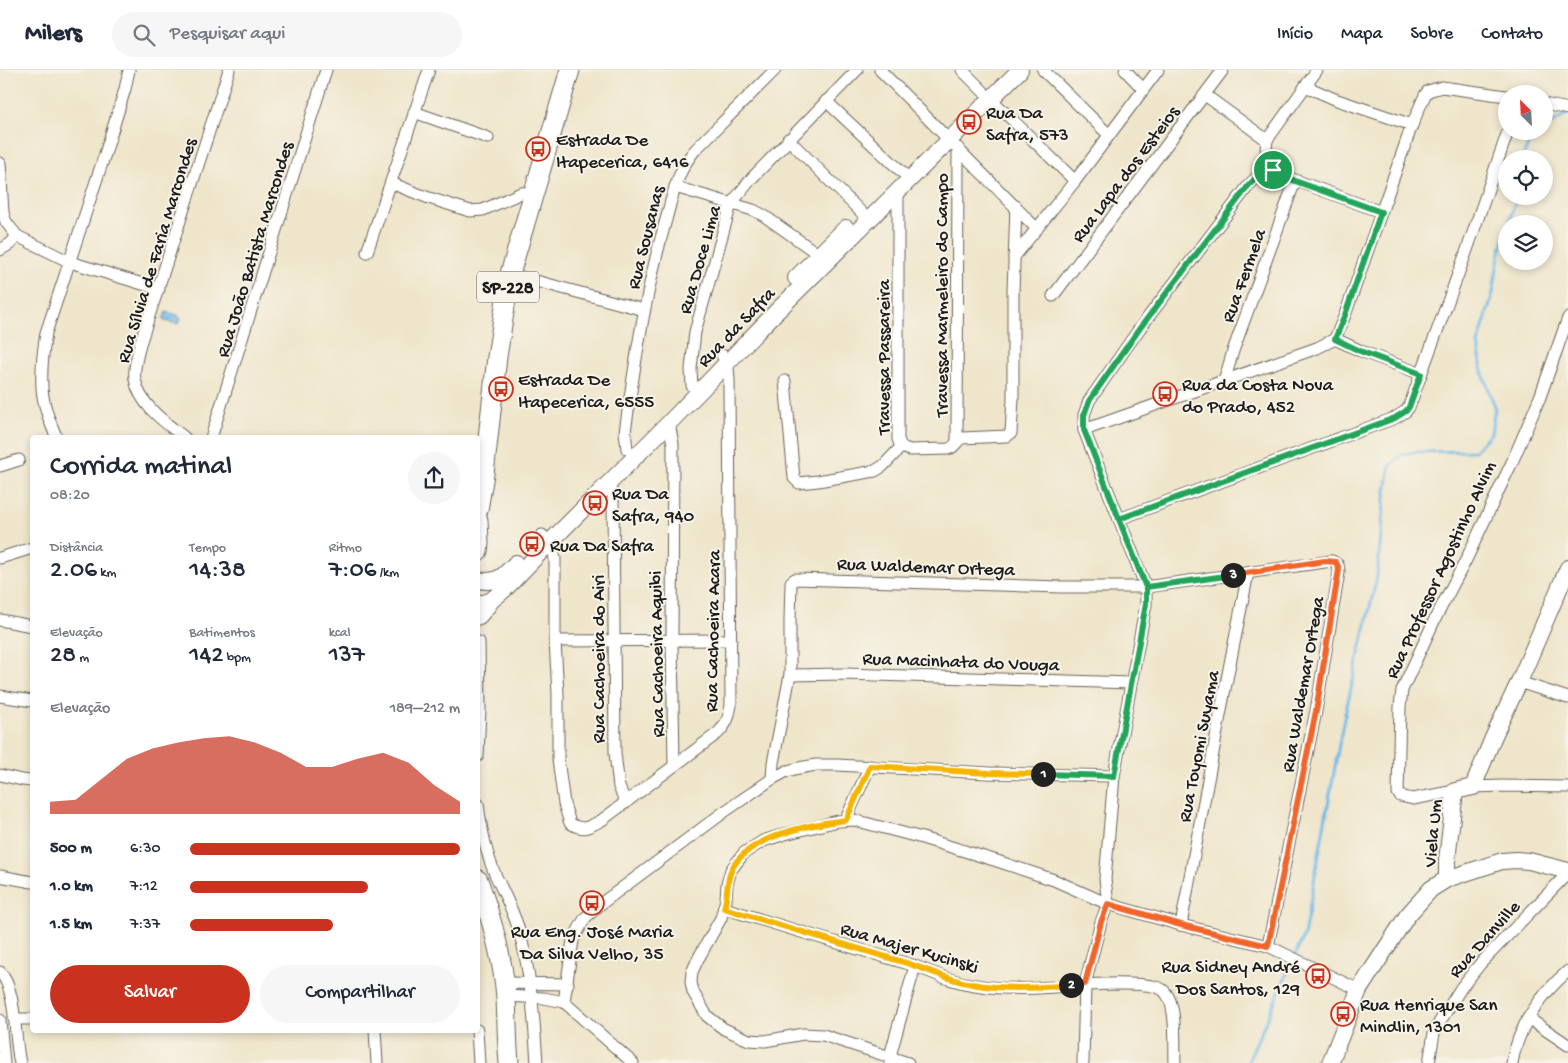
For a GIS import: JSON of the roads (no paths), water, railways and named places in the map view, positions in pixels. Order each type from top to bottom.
[{"type":"main road","name":"SP-228","points":[[480,498],[495,367],[510,274],[570,70]]},
{"type":"main road","name":"Rua da Safra","points":[[481,607],[505,590],[546,538],[627,449],[692,386],[774,314],[950,140],[1005,70]]},
{"type":"main road","name":"Rua da Safra","points":[[987,95],[1020,70]]},
{"type":"main road","name":"Rua da Safra","points":[[480,580],[490,582],[502,577],[609,483],[669,423],[818,254],[903,173],[950,140]]},
{"type":"main road","points":[[1473,787],[1568,568]]},
{"type":"main road","name":"Rua Professor Agostinho Alvim","points":[[1455,791],[1473,787]]},
{"type":"main road","name":"Viela Um","points":[[1447,879],[1447,860],[1455,791]]},
{"type":"main road","points":[[1334,1061],[1359,990],[1407,916],[1431,889],[1447,879],[1502,861],[1516,860],[1540,863],[1568,872]]},
{"type":"main road","points":[[480,885],[497,943],[505,989],[509,1063]]},
{"type":"street","points":[[56,435],[44,403],[42,351],[46,333],[125,89],[129,70]]},
{"type":"street","name":"Rua Sílvia de Faria Marcondes","points":[[173,433],[142,398],[135,379],[134,369],[140,344],[230,70]]},
{"type":"street","name":"Rua João Batista Marcondes","points":[[212,435],[326,70]]},
{"type":"street","points":[[367,252],[429,70]]},
{"type":"street","name":"Rua Sousanas","points":[[627,449],[625,432],[644,310],[652,273],[679,175],[689,158],[775,70]]},
{"type":"street","name":"Rua Doce Lima","points":[[692,386],[691,370],[695,332],[731,204],[788,139],[857,70]]},
{"type":"street","points":[[880,70],[1037,229]]},
{"type":"street","points":[[962,70],[1075,181]]},
{"type":"street","points":[[1043,70],[1110,135]]},
{"type":"street","points":[[1125,70],[1144,89]]},
{"type":"street","points":[[1014,257],[1075,181],[1158,70]]},
{"type":"street","name":"Rua Lapa dos Esteios","points":[[1052,296],[1223,70]]},
{"type":"street","points":[[1316,70],[1268,140],[1266,156],[1273,170],[1295,181],[1381,212]]},
{"type":"street","points":[[1305,86],[1337,100],[1412,125]]},
{"type":"street","points":[[1084,430],[1224,382],[1317,348],[1335,339],[1412,125],[1425,95],[1434,89],[1442,87],[1498,95]]},
{"type":"street","points":[[1205,95],[1268,140]]},
{"type":"street","points":[[826,101],[903,173]]},
{"type":"street","points":[[414,112],[488,138]]},
{"type":"street","points":[[788,139],[862,213]]},
{"type":"street","name":"Travessa Marmeleiro do Campo","points":[[950,140],[957,441]]},
{"type":"street","points":[[1119,519],[1395,418],[1406,411],[1467,250],[1505,140]]},
{"type":"street","points":[[0,163],[1,203],[6,222],[17,236],[70,262],[159,289]]},
{"type":"street","points":[[1082,1063],[1085,984],[1101,922],[1108,904],[1105,878],[1114,776],[1146,604],[1146,587],[1084,430],[1084,415],[1089,401],[1140,328],[1252,181],[1273,170]]},
{"type":"street","name":"Rua Fermela","points":[[1224,382],[1242,325],[1295,181]]},
{"type":"street","points":[[391,183],[426,197],[470,211],[482,210],[521,193],[534,192]]},
{"type":"street","points":[[675,187],[763,214],[818,254]]},
{"type":"street","name":"Travessa Passareira","points":[[898,192],[898,439],[901,447],[910,450],[948,449],[965,437],[1007,436],[1012,433],[1016,206]]},
{"type":"street","points":[[0,250],[10,244],[17,236]]},
{"type":"street","points":[[510,274],[644,310]]},
{"type":"street","name":"Rua Professor Agostinho Alvim","points":[[1455,791],[1413,799],[1400,796],[1398,793],[1397,774],[1402,690],[1513,460],[1540,397],[1568,318]]},
{"type":"street","points":[[1335,339],[1360,351],[1421,374]]},
{"type":"street","name":"Rua Cachoeira Acara","points":[[546,538],[554,550],[555,560],[558,759],[564,804],[570,823],[580,829],[590,826],[626,803],[718,733],[729,718],[731,705],[731,640],[729,380],[724,359]]},
{"type":"street","points":[[785,381],[794,478],[799,483],[875,471],[883,466],[901,447]]},
{"type":"street","name":"Rua Cachoeira Aquibi","points":[[669,423],[673,444],[672,640],[674,765]]},
{"type":"street","points":[[0,466],[19,460]]},
{"type":"street","name":"Rua Cachoeira do Airi","points":[[609,483],[613,496],[616,771],[619,787],[626,803]]},
{"type":"street","points":[[0,558],[30,549]]},
{"type":"street","name":"Rua Waldemar Ortega","points":[[772,779],[773,764],[790,675],[791,582],[795,579],[1022,586],[1146,587],[1325,561],[1336,562],[1339,569],[1274,948]]},
{"type":"street","name":"Rua Toyomi Suyama","points":[[1181,925],[1248,573]]},
{"type":"street","points":[[0,620],[30,626]]},
{"type":"street","points":[[555,641],[731,640]]},
{"type":"street","name":"Rua Macinhata do Vouga","points":[[790,675],[845,674],[1131,683]]},
{"type":"street","points":[[1519,682],[1568,698]]},
{"type":"street","points":[[0,696],[30,701]]},
{"type":"street","points":[[564,1002],[573,940],[585,918],[622,887],[772,779],[787,771],[816,765],[989,773],[1114,776]]},
{"type":"street","points":[[846,820],[870,766]]},
{"type":"street","points":[[0,775],[30,781]]},
{"type":"street","name":"Rua Professor Agostinho Alvim","points":[[1473,787],[1568,787]]},
{"type":"street","points":[[480,818],[483,840],[518,927],[533,998],[537,1063]]},
{"type":"street","points":[[908,1063],[890,1060],[823,1035],[803,1034],[756,1042],[724,1029],[707,1016],[694,992],[692,976],[694,968],[713,935],[724,908],[729,877],[733,867],[744,853],[756,845],[777,836],[804,828],[854,820],[997,861],[1054,880],[1108,904],[1181,925],[1274,948],[1359,990]]},
{"type":"street","name":"Rua Danville","points":[[1429,1063],[1434,1033],[1461,988],[1480,964],[1568,872]]},
{"type":"street","points":[[0,876],[30,882]]},
{"type":"street","points":[[485,899],[507,898]]},
{"type":"street","name":"Rua Majer Kucinski","points":[[724,908],[971,984],[999,988],[1037,988],[1085,984],[1145,985],[1161,989],[1166,994],[1173,1011],[1174,1063]]},
{"type":"street","points":[[890,1060],[915,966]]},
{"type":"street","points":[[0,972],[5,978],[8,987],[20,1063]]},
{"type":"street","points":[[1512,1063],[1516,1044],[1534,1008],[1568,972]]},
{"type":"street","points":[[505,989],[530,983],[568,984]]},
{"type":"street","points":[[505,989],[533,998],[564,1002],[630,1062]]},
{"type":"street","points":[[1528,1018],[1568,1045]]},
{"type":"street","points":[[14,1019],[30,1019]]},
{"type":"street","points":[[0,1020],[4,1063]]},
{"type":"street","points":[[375,1033],[377,1063]]},
{"type":"street","points":[[476,1033],[479,1063]]},
{"type":"water","points":[[166,312],[178,315],[181,318],[179,324],[164,321]]},
{"type":"waterway","points":[[1553,123],[1568,114]]},
{"type":"waterway","points":[[1526,150],[1530,140]]},
{"type":"waterway","points":[[1512,215],[1514,205]]},
{"type":"waterway","points":[[1295,955],[1304,936],[1343,723],[1377,577],[1390,466],[1402,455],[1414,452],[1475,451],[1491,433],[1495,407],[1482,371],[1478,344],[1493,293],[1498,262]]},
{"type":"waterway","points":[[1247,1063],[1293,961]]},
{"type":"place","name":"Rua Da Safra, 573","points":[[969,122]]},
{"type":"place","name":"Estrada De Itapecerica, 6416","points":[[538,149]]},
{"type":"place","name":"Estrada De Itapecerica, 6555","points":[[501,389]]},
{"type":"place","name":"Rua da Costa Nova do Prado, 452","points":[[1165,394]]},
{"type":"place","name":"Rua Da Safra, 940","points":[[595,503]]},
{"type":"place","name":"Rua Da Safra","points":[[532,544]]},
{"type":"place","name":"Rua Eng. José Maria Da Silva Velho, 35","points":[[592,903]]},
{"type":"place","name":"Rua Sidney André Dos Santos, 129","points":[[1318,976]]},
{"type":"place","name":"Rua Henrique San Mindlin, 1301","points":[[1343,1014]]}]
